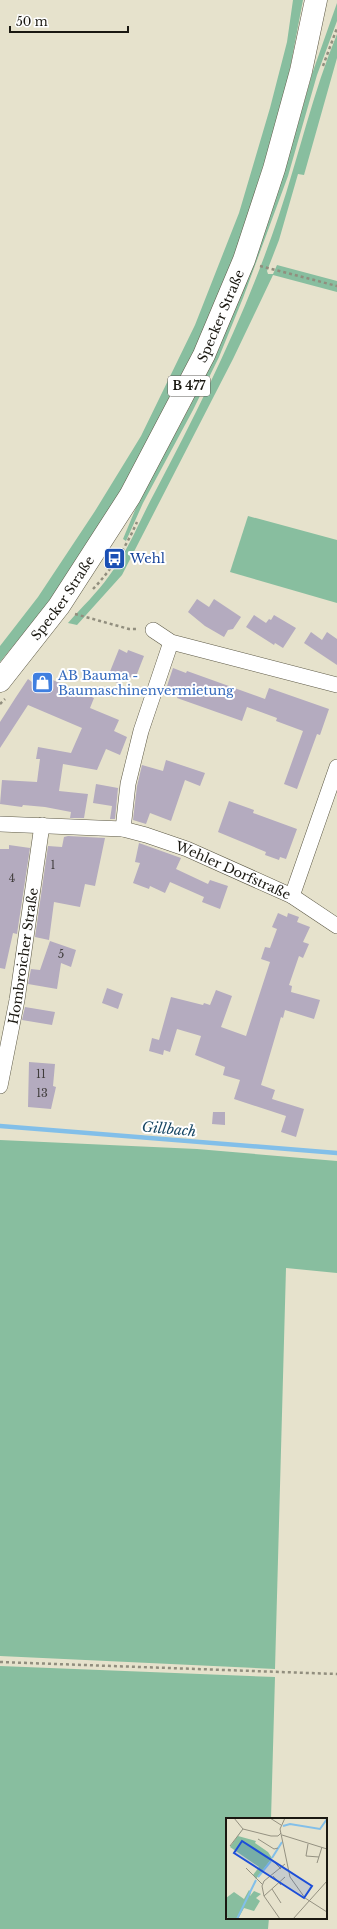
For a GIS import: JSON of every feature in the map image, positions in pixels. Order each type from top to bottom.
[{"type":"main road","name":"Specker Straße","points":[[0,681],[59,606],[130,496],[149,464],[204,355],[227,302],[259,217],[279,155],[301,71],[316,0]]},
{"type":"street","points":[[153,630],[171,642],[337,685]]},
{"type":"street","points":[[123,829],[128,784],[141,731],[171,642]]},
{"type":"street","points":[[292,896],[337,767]]},
{"type":"street","name":"Wehler Dorfstraße","points":[[0,824],[123,829],[158,838],[187,849],[292,896],[337,926]]},
{"type":"street","name":"Hombroicher Straße","points":[[0,1086],[17,1000],[42,825]]},
{"type":"path","points":[[259,265],[337,286]]},
{"type":"path","points":[[59,606],[72,614],[128,629],[153,630]]},
{"type":"path","points":[[0,1662],[337,1674]]},
{"type":"green space","points":[[293,0],[303,0],[288,79],[278,121],[232,263],[187,368],[135,469],[71,571],[42,611],[0,662],[0,646],[38,597],[95,511],[141,436],[195,325],[239,213],[270,108],[287,42]]},
{"type":"green space","points":[[337,3],[337,21],[317,75],[288,176],[243,298],[219,357],[193,410],[143,503],[126,541],[123,539],[138,503],[189,408],[215,353],[284,173],[312,74]]},
{"type":"green space","points":[[337,34],[337,58],[304,175],[298,174],[279,240],[267,271],[268,274],[273,274],[277,265],[337,281],[337,292],[273,275],[233,359],[122,575],[77,625],[68,623],[100,588],[123,556],[191,423],[223,355],[253,286],[279,215],[313,101]]},
{"type":"green space","points":[[248,516],[337,540],[337,603],[230,572]]},
{"type":"green space","points":[[0,1140],[197,1149],[337,1161],[337,1273],[286,1268],[275,1669],[0,1656]]},
{"type":"green space","points":[[0,1666],[275,1677],[271,1818],[226,1818],[226,1919],[269,1919],[268,1929],[0,1929]]},
{"type":"building","points":[[197,599],[209,607],[214,599],[241,617],[233,629],[228,630],[224,637],[205,626],[188,612]]},
{"type":"building","points":[[254,615],[266,623],[269,619],[271,620],[274,615],[296,628],[283,648],[275,643],[274,645],[246,627]]},
{"type":"building","points":[[311,632],[322,640],[327,632],[337,639],[337,665],[304,643]]},
{"type":"building","points":[[119,649],[127,653],[128,650],[144,656],[135,679],[122,674],[118,683],[107,679]]},
{"type":"building","points":[[173,668],[186,673],[187,671],[265,699],[269,688],[329,709],[320,735],[317,734],[297,789],[284,784],[303,731],[276,721],[277,718],[247,707],[242,721],[177,698],[179,693],[166,689]]},
{"type":"building","points":[[46,677],[94,698],[90,708],[119,720],[114,731],[127,737],[120,755],[106,749],[97,770],[63,764],[59,791],[88,794],[84,818],[70,818],[71,812],[45,807],[23,805],[22,807],[0,804],[2,780],[37,782],[40,759],[36,759],[38,747],[71,753],[82,728],[28,705],[0,748],[0,722],[16,697],[28,679],[36,685]]},
{"type":"building","points":[[166,760],[205,773],[200,786],[185,780],[171,821],[150,813],[146,824],[133,820],[137,786],[142,765],[163,771]]},
{"type":"building","points":[[96,784],[118,788],[115,819],[110,819],[112,806],[93,803]]},
{"type":"building","points":[[229,801],[254,810],[253,813],[297,829],[286,859],[280,857],[279,860],[265,855],[266,852],[218,832]]},
{"type":"building","points":[[64,837],[105,838],[95,886],[85,884],[80,907],[54,902],[49,940],[35,937],[48,846],[62,847]]},
{"type":"building","points":[[139,843],[181,858],[176,869],[208,884],[210,880],[228,886],[220,909],[202,902],[204,897],[170,882],[165,893],[150,886],[149,889],[133,883],[140,863],[135,862]]},
{"type":"building","points":[[9,845],[30,848],[17,934],[13,933],[5,969],[0,968],[0,849],[9,849]]},
{"type":"building","points":[[278,913],[287,917],[288,913],[299,917],[297,922],[310,927],[303,942],[309,944],[303,958],[299,956],[289,985],[292,986],[291,992],[320,1000],[314,1019],[285,1010],[283,1018],[281,1017],[261,1085],[275,1090],[272,1099],[304,1109],[296,1137],[281,1132],[286,1116],[234,1099],[240,1080],[223,1075],[225,1067],[195,1055],[201,1036],[177,1029],[170,1052],[164,1050],[163,1055],[149,1051],[152,1038],[159,1040],[171,997],[203,1005],[204,1003],[210,1005],[216,990],[232,996],[221,1027],[246,1036],[270,962],[261,959],[265,947],[270,948],[277,929],[272,927]]},
{"type":"building","points":[[50,941],[76,950],[71,967],[61,963],[57,989],[28,984],[31,969],[40,970]]},
{"type":"building","points":[[107,988],[123,994],[118,1009],[102,1003]]},
{"type":"building","points":[[25,1007],[55,1012],[52,1025],[22,1020]]},
{"type":"building","points":[[29,1062],[55,1064],[53,1086],[56,1087],[51,1109],[28,1107]]},
{"type":"building","points":[[213,1112],[225,1112],[225,1125],[212,1124]]},
{"type":"waterway","name":"Gillbach","points":[[0,1126],[337,1153]]},
{"type":"place","name":"Wehl","points":[[114,558]]},
{"type":"place","name":"AB Bauma - Baumaschinenvermietung","points":[[42,682]]}]
